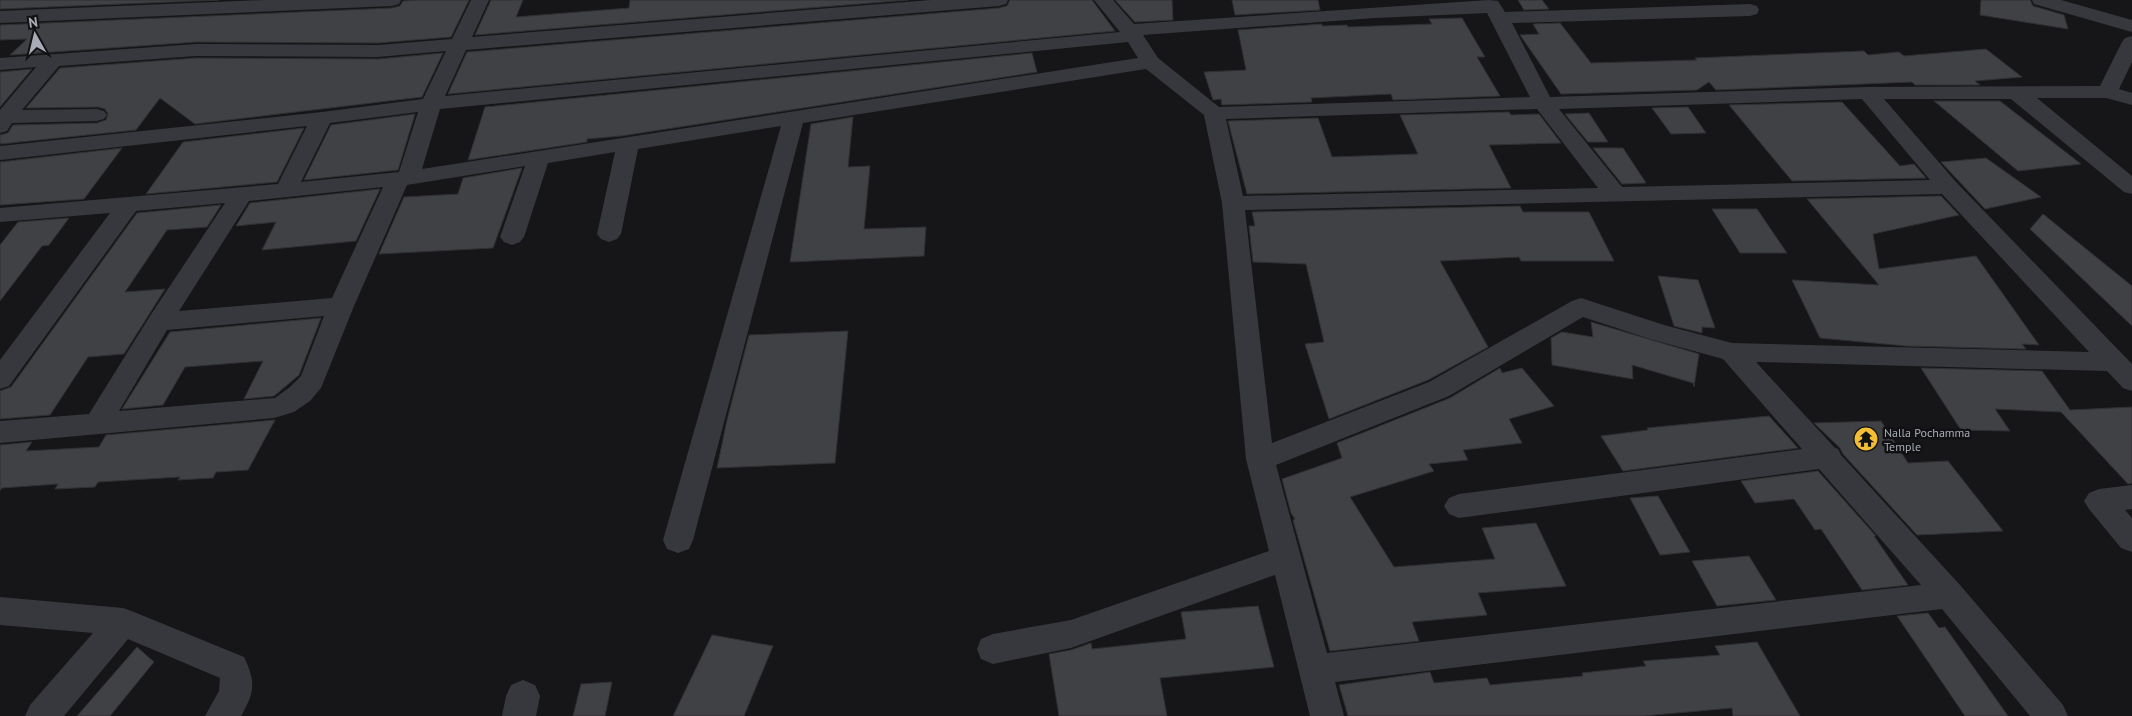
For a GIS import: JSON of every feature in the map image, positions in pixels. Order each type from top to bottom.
[{"type":"street","points":[[94,13],[109,0]]},
{"type":"street","points":[[0,17],[392,0]]},
{"type":"street","points":[[0,432],[274,408],[284,405],[300,394],[312,381],[341,306],[403,179],[431,104],[480,0]]},
{"type":"street","points":[[0,64],[196,50],[378,50],[999,0]]},
{"type":"street","points":[[1103,0],[1131,33],[1150,62],[1214,113],[1868,93],[2106,92],[2132,99]]},
{"type":"street","points":[[2040,0],[2132,26]]},
{"type":"street","points":[[0,152],[322,118],[431,104],[1131,33],[1375,6],[1750,10]]},
{"type":"street","points":[[1494,8],[1544,104],[1615,194]]},
{"type":"street","points":[[2106,92],[2132,42]]},
{"type":"street","points":[[2,122],[52,61]]},
{"type":"street","points":[[0,233],[8,214],[242,195],[403,179],[1150,62]]},
{"type":"street","points":[[2016,92],[2130,184]]},
{"type":"street","points":[[1868,93],[1948,187],[2132,381]]},
{"type":"street","points":[[1214,113],[1232,203],[1260,459],[1327,716]]},
{"type":"street","points":[[2,122],[97,114]]},
{"type":"street","points":[[286,190],[322,118]]},
{"type":"street","points":[[678,540],[794,118]]},
{"type":"street","points":[[608,234],[628,144]]},
{"type":"street","points":[[512,237],[539,158]]},
{"type":"street","points":[[1232,203],[1948,187]]},
{"type":"street","points":[[97,424],[159,322],[242,195]]},
{"type":"street","points":[[0,379],[129,204]]},
{"type":"street","points":[[159,322],[341,306]]},
{"type":"street","points":[[1260,459],[1439,389],[1581,307],[1659,333],[1732,352],[2113,362]]},
{"type":"street","points":[[1732,352],[1949,595],[2051,716]]},
{"type":"street","points":[[1459,506],[1828,458]]},
{"type":"street","points":[[2132,497],[2099,501],[2132,539]]},
{"type":"street","points":[[993,649],[1070,634],[1285,558]]},
{"type":"street","points":[[1314,670],[1949,595]]},
{"type":"street","points":[[0,611],[123,622],[232,668],[238,677],[238,686],[234,697],[222,716]]},
{"type":"street","points":[[42,716],[123,622]]},
{"type":"building","points":[[0,0],[219,0],[0,9]]},
{"type":"building","points":[[469,0],[451,37],[378,43],[196,42],[10,55],[27,39],[0,40],[0,25],[392,8],[400,6],[403,1]]},
{"type":"building","points":[[491,0],[523,0],[516,17],[629,8],[630,0],[908,0],[475,35]]},
{"type":"building","points":[[1010,0],[1092,0],[1115,31],[448,94],[467,52],[999,8],[1007,6]]},
{"type":"building","points":[[1115,0],[1172,0],[1173,20],[1135,22]]},
{"type":"building","points":[[1232,0],[1318,0],[1320,10],[1235,15]]},
{"type":"building","points":[[1518,0],[1542,0],[1549,9],[1524,10]]},
{"type":"building","points":[[1981,0],[2030,0],[2033,6],[2064,15],[2068,29],[1980,15]]},
{"type":"building","points":[[1462,18],[1485,57],[1477,57],[1500,96],[1393,100],[1391,94],[1311,98],[1312,102],[1222,105],[1221,99],[1213,100],[1204,72],[1246,70],[1238,30],[1322,24],[1322,26],[1347,25],[1348,27],[1432,24],[1429,19]]},
{"type":"building","points":[[1560,23],[1591,63],[1697,60],[1695,58],[1864,51],[1868,55],[1899,52],[1904,56],[1986,49],[2022,77],[1975,81],[1980,85],[1915,85],[1912,82],[1716,90],[1709,82],[1697,90],[1561,94],[1520,35],[1539,34],[1533,24]]},
{"type":"building","points":[[443,53],[422,97],[195,124],[160,98],[136,130],[0,144],[0,135],[8,133],[13,125],[97,123],[106,120],[108,114],[105,109],[98,107],[26,108],[60,68],[196,58],[378,59]]},
{"type":"building","points":[[1032,53],[1037,72],[621,136],[587,139],[587,142],[468,160],[485,107]]},
{"type":"building","points":[[32,69],[0,107],[0,72]]},
{"type":"building","points":[[1934,101],[2000,101],[2081,164],[2018,171]]},
{"type":"building","points":[[1842,102],[1900,166],[1914,164],[1926,178],[1792,181],[1729,105]]},
{"type":"building","points":[[1688,107],[1706,133],[1671,134],[1652,108]]},
{"type":"building","points":[[1509,112],[1511,115],[1539,114],[1561,143],[1489,145],[1511,188],[1247,194],[1228,121],[1318,118],[1332,157],[1418,154],[1400,115]]},
{"type":"building","points":[[1589,113],[1608,142],[1588,142],[1565,114]]},
{"type":"building","points":[[415,114],[398,170],[304,180],[331,125]]},
{"type":"building","points":[[853,117],[848,167],[870,166],[864,229],[926,227],[924,256],[790,262],[811,124]]},
{"type":"building","points":[[304,128],[277,182],[146,194],[183,142]]},
{"type":"building","points":[[122,148],[84,199],[0,205],[0,162]]},
{"type":"building","points":[[1593,148],[1623,148],[1646,183],[1622,184]]},
{"type":"building","points":[[1986,158],[2041,197],[1985,209],[1941,162]]},
{"type":"building","points":[[522,168],[493,248],[379,254],[404,197],[458,194],[463,178]]},
{"type":"building","points":[[380,189],[356,241],[262,250],[276,222],[236,226],[250,203]]},
{"type":"building","points":[[1941,196],[1959,215],[1873,234],[1879,269],[1976,256],[2039,345],[2022,344],[2026,349],[1906,346],[1820,338],[1792,280],[1879,285],[1807,199]]},
{"type":"building","points":[[221,205],[207,227],[167,230],[125,292],[165,289],[124,354],[88,357],[50,415],[0,419],[0,391],[11,387],[137,213]]},
{"type":"building","points":[[1520,206],[1523,212],[1589,212],[1614,261],[1521,261],[1519,257],[1440,261],[1488,347],[1428,380],[1329,419],[1305,344],[1324,342],[1306,264],[1253,262],[1249,226],[1255,226],[1252,212]]},
{"type":"building","points":[[1712,209],[1757,209],[1787,253],[1740,253]]},
{"type":"building","points":[[2043,214],[2132,286],[2132,326],[2030,229]]},
{"type":"building","points":[[69,218],[49,245],[42,246],[0,301],[0,245],[18,222]]},
{"type":"building","points":[[1658,276],[1698,280],[1715,328],[1702,327],[1702,333],[1674,326]]},
{"type":"building","points":[[321,318],[299,375],[274,396],[244,399],[263,361],[185,367],[163,405],[122,409],[170,332]]},
{"type":"building","points":[[1591,322],[1699,354],[1694,387],[1693,383],[1632,365],[1633,379],[1552,365],[1551,338],[1562,332],[1593,337]]},
{"type":"building","points":[[848,331],[835,463],[717,468],[727,420],[749,335]]},
{"type":"building","points":[[1500,368],[1502,373],[1522,368],[1554,406],[1509,419],[1522,443],[1463,450],[1468,460],[1429,464],[1434,471],[1350,497],[1394,567],[1495,559],[1482,528],[1536,523],[1566,586],[1478,593],[1487,615],[1412,622],[1419,641],[1330,651],[1293,520],[1295,519],[1291,513],[1282,479],[1342,458],[1337,443],[1450,398]]},
{"type":"building","points":[[1921,368],[2042,371],[2070,410],[2132,407],[2132,483],[2128,484],[2061,412],[1995,409],[2010,431],[1961,430]]},
{"type":"building","points":[[1769,416],[1798,448],[1623,471],[1601,436],[1648,430],[1647,428]]},
{"type":"building","points":[[275,420],[248,470],[216,472],[213,478],[178,480],[180,477],[98,482],[95,487],[55,489],[58,484],[2,488],[0,491],[0,445],[32,442],[26,451],[99,447],[106,435]]},
{"type":"building","points":[[1881,421],[1908,463],[1948,461],[2003,531],[1917,535],[1843,454],[1840,448],[1814,423]]},
{"type":"building","points":[[1818,471],[1876,536],[1874,536],[1908,585],[1862,590],[1821,529],[1815,530],[1794,499],[1755,503],[1741,481]]},
{"type":"building","points":[[1658,496],[1690,552],[1660,555],[1630,498]]},
{"type":"building","points":[[1749,556],[1776,600],[1717,606],[1692,561]]},
{"type":"building","points":[[1258,606],[1274,667],[1160,678],[1167,716],[1059,716],[1049,654],[1071,650],[1091,643],[1092,649],[1186,639],[1181,612]]},
{"type":"building","points":[[1928,613],[1939,628],[1945,627],[2008,716],[1965,716],[1897,616]]},
{"type":"building","points":[[712,635],[773,646],[744,716],[673,716]]},
{"type":"building","points":[[1757,642],[1800,716],[1733,716],[1732,708],[1643,716],[1348,716],[1339,685],[1430,672],[1434,683],[1487,678],[1490,685],[1583,676],[1582,673],[1646,666],[1643,661],[1720,655],[1715,646]]},
{"type":"building","points":[[137,647],[154,662],[110,716],[77,716]]},
{"type":"building","points":[[612,682],[605,716],[573,716],[581,684]]},
{"type":"place","name":"Nalla Pochamma Temple","points":[[1866,439]]}]
